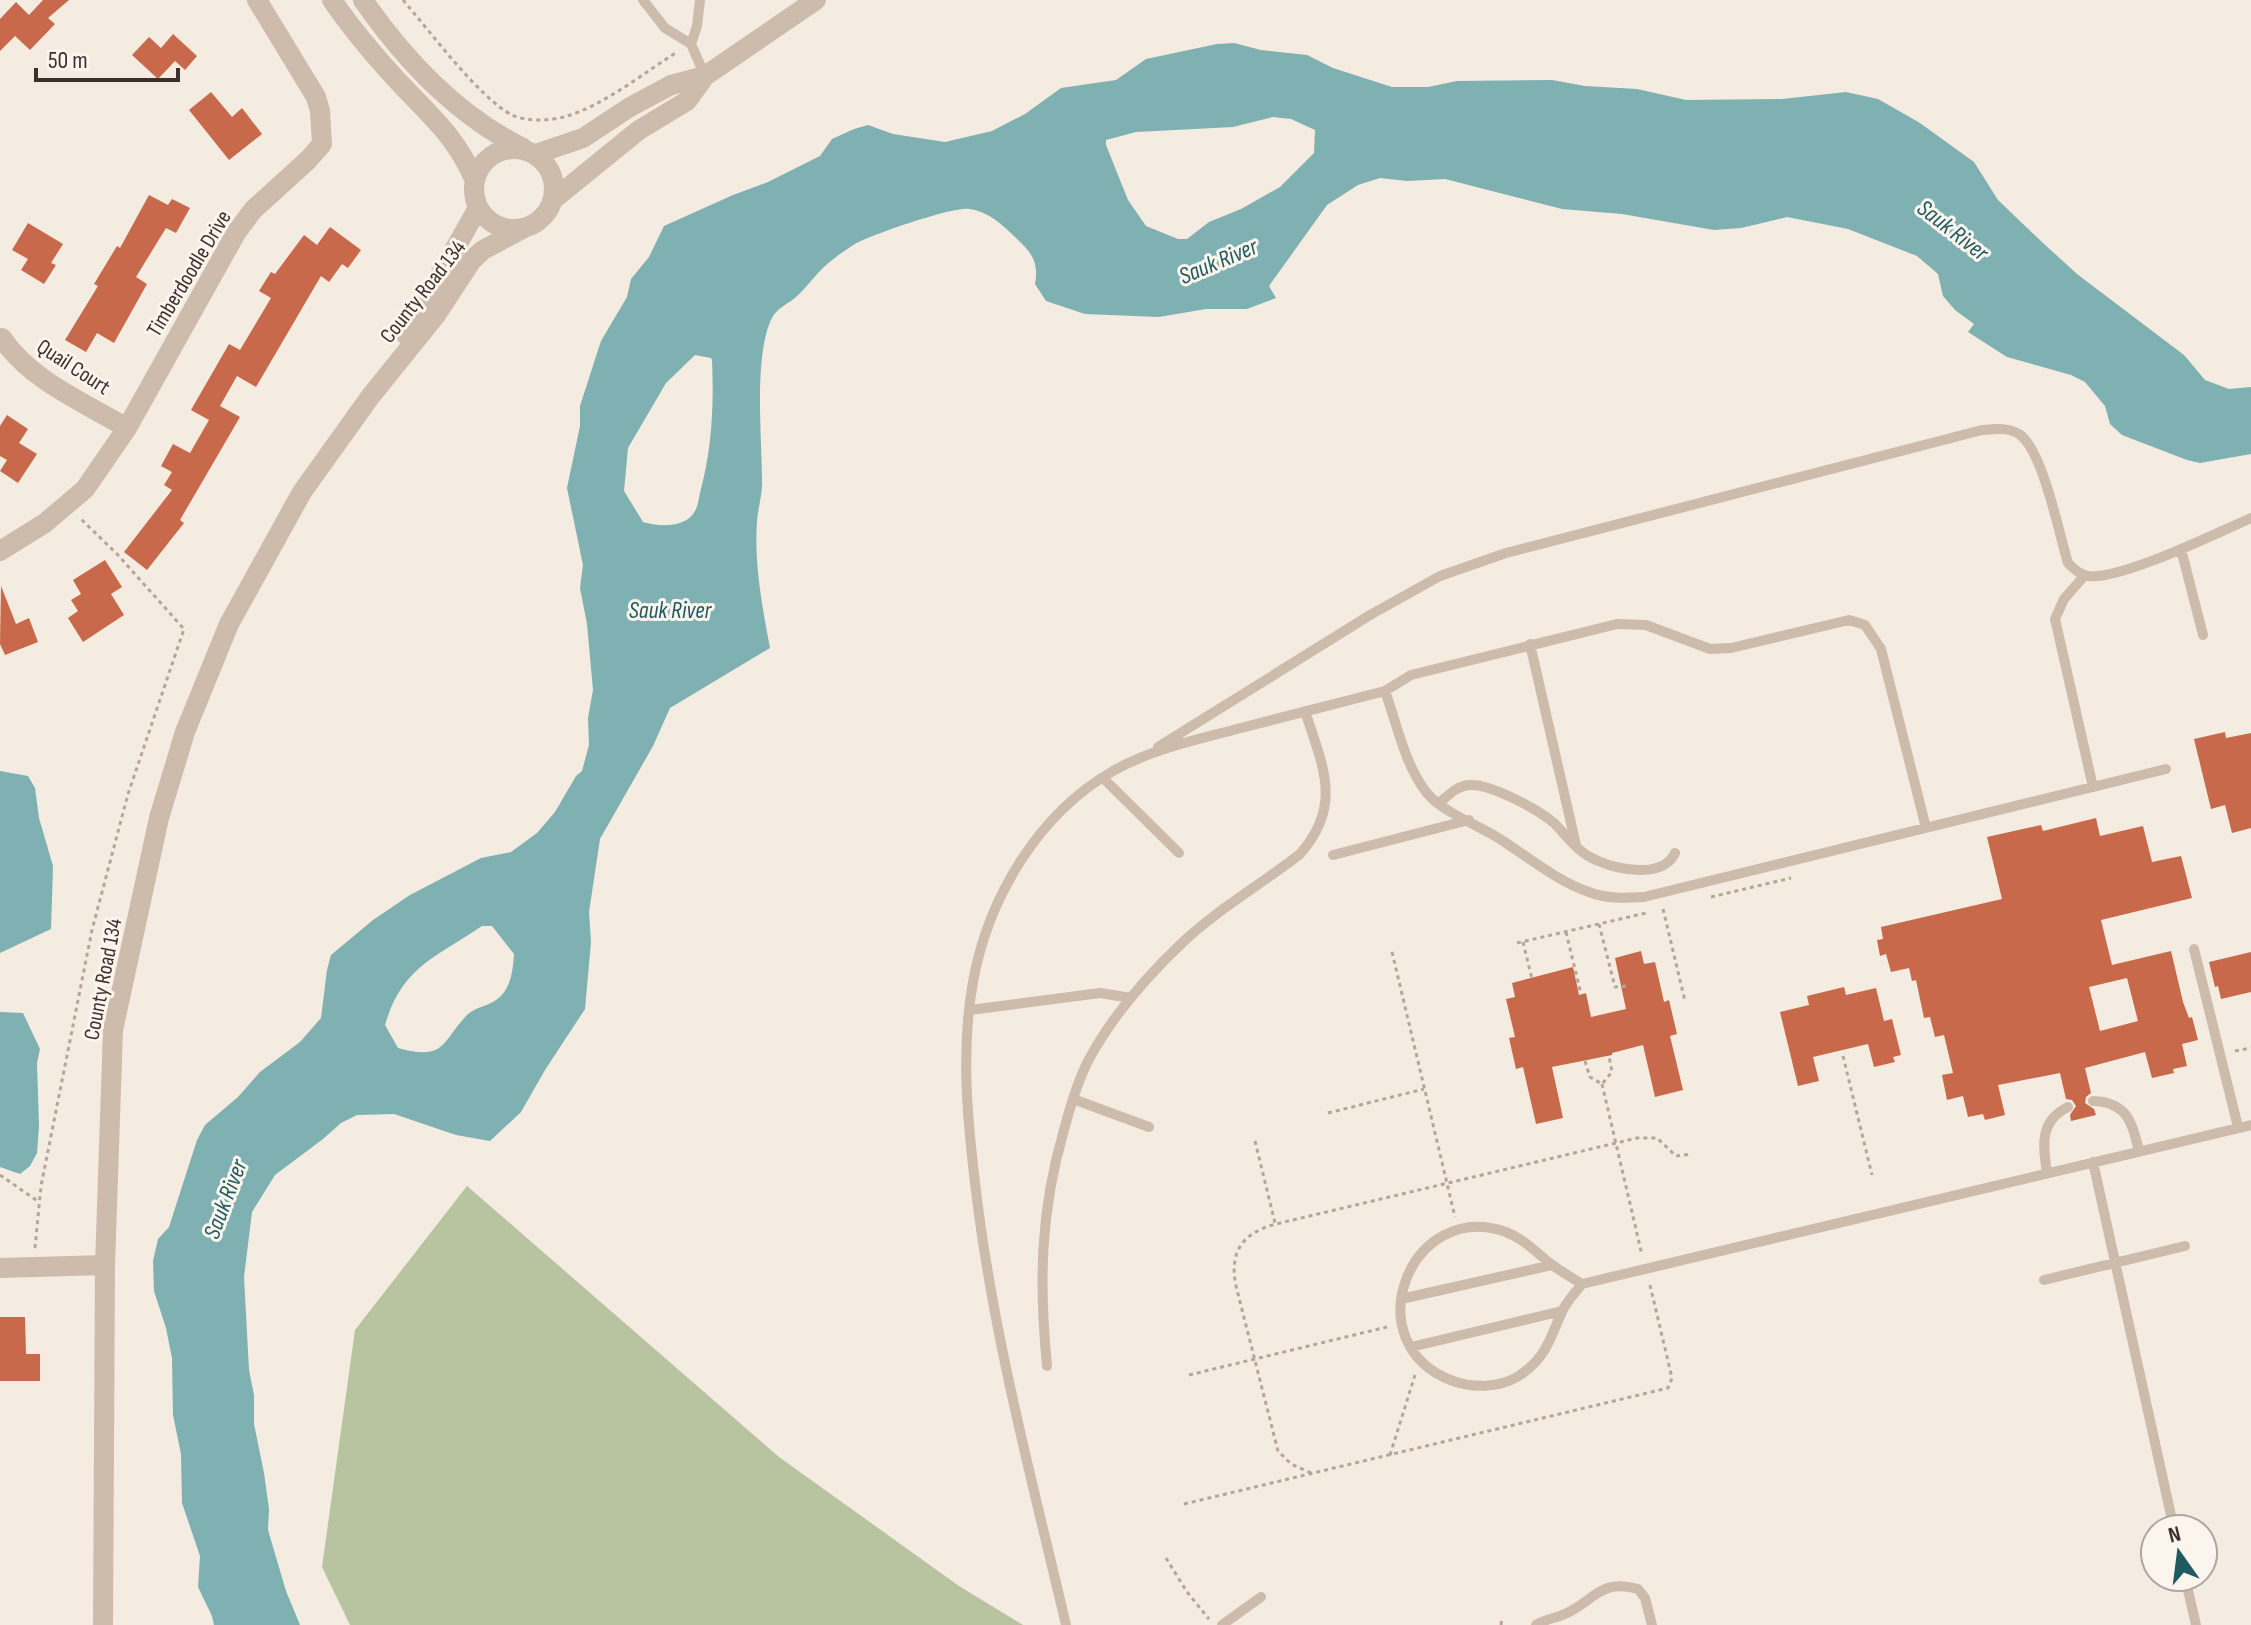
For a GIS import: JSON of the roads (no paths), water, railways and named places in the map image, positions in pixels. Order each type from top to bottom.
[{"type":"street","name":"Timberdoodle Drive","points":[[0,551],[45,523],[85,489],[127,428],[236,233],[253,210],[322,144],[316,97],[257,0]]},
{"type":"street","points":[[332,0],[363,43],[450,135],[465,157],[475,181]]},
{"type":"street","points":[[363,0],[408,56],[439,88],[486,127],[531,152],[550,169],[554,199]]},
{"type":"street","points":[[705,76],[687,101],[639,130],[554,199],[543,217],[524,228],[514,229],[493,223],[478,208],[475,181],[480,167],[496,153],[506,149],[531,152],[583,138],[671,85],[705,76],[816,0]]},
{"type":"street","name":"County Road 134","points":[[370,397],[478,208]]},
{"type":"street","name":"County Road 134","points":[[103,1625],[105,1265],[113,1030],[159,818],[181,746],[229,624],[302,492],[370,397],[436,315],[472,260],[483,250],[524,228]]},
{"type":"street","name":"Quail Court","points":[[2,338],[15,357],[32,371],[127,428]]},
{"type":"street","points":[[0,1268],[105,1265]]},
{"type":"lane","points":[[643,0],[665,28],[691,44],[705,76]]},
{"type":"lane","points":[[691,44],[700,0]]},
{"type":"lane","points":[[1066,1625],[992,1304],[967,1103],[970,1010],[977,964],[988,926],[1020,862],[1059,814],[1103,778],[1143,757],[1370,615],[1440,576],[1506,553],[1982,430],[2001,428],[2018,433],[2029,444],[2039,461],[2068,563],[2078,573],[2110,574],[2181,549],[2251,518]]},
{"type":"lane","points":[[2181,549],[2203,635]]},
{"type":"lane","points":[[2085,575],[2064,599],[2055,619],[2093,787]]},
{"type":"lane","points":[[1143,757],[1182,743],[1385,691],[1411,675],[1617,624],[1646,625],[1710,649],[1731,648],[1849,620],[1865,625],[1881,649],[1926,828]]},
{"type":"lane","points":[[1530,644],[1577,847]]},
{"type":"lane","points":[[1385,691],[1419,781],[1438,804],[1469,820],[1563,880],[1588,892],[1614,898],[1644,897],[2166,769]]},
{"type":"lane","points":[[1047,1366],[1041,1272],[1045,1213],[1052,1171],[1073,1099],[1088,1062],[1118,1013],[1131,998],[1185,940],[1300,854],[1315,838],[1325,816],[1326,791],[1305,711]]},
{"type":"lane","points":[[1103,778],[1179,853]]},
{"type":"lane","points":[[1438,804],[1457,788],[1466,785],[1490,789],[1543,815],[1596,860],[1640,869],[1664,866],[1675,853]]},
{"type":"lane","points":[[1333,855],[1469,820]]},
{"type":"lane","points":[[2194,949],[2238,1127]]},
{"type":"lane","points":[[970,1010],[1100,993],[1131,998]]},
{"type":"lane","points":[[1073,1099],[1149,1127]]},
{"type":"lane","points":[[2093,1101],[2106,1102],[2126,1114],[2132,1123],[2139,1151]]},
{"type":"lane","points":[[2047,1173],[2044,1131],[2055,1114],[2068,1107]]},
{"type":"lane","points":[[1582,1284],[1506,1232],[1481,1228],[1455,1232],[1431,1244],[1413,1262],[1402,1286],[1400,1312],[1405,1337],[1419,1360],[1439,1376],[1464,1385],[1490,1386],[1516,1378],[1537,1362],[1552,1340],[1562,1311],[1582,1284],[2251,1125]]},
{"type":"lane","points":[[2093,1162],[2170,1513]]},
{"type":"lane","points":[[2044,1280],[2185,1246]]},
{"type":"lane","points":[[1401,1299],[1552,1265]]},
{"type":"lane","points":[[1411,1347],[1562,1311]]},
{"type":"lane","points":[[1536,1625],[1568,1613],[1597,1591],[1613,1585],[1638,1589],[1645,1598],[1652,1625]]},
{"type":"lane","points":[[2189,1593],[2196,1625]]},
{"type":"lane","points":[[1222,1625],[1261,1597]]},
{"type":"water","name":"Sauk River","points":[[1234,43],[1261,50],[1307,55],[1333,68],[1392,87],[1428,87],[1457,81],[1552,80],[1585,86],[1637,89],[1686,100],[1782,99],[1846,92],[1878,99],[1920,123],[1974,162],[1998,200],[2043,243],[2077,274],[2184,355],[2205,380],[2229,389],[2251,387],[2251,454],[2200,463],[2122,435],[2110,424],[2105,406],[2085,382],[2007,357],[1968,332],[1974,324],[1943,296],[1938,274],[1917,256],[1848,229],[1787,217],[1741,228],[1714,230],[1622,214],[1562,209],[1445,179],[1407,181],[1380,178],[1358,185],[1327,205],[1269,286],[1276,298],[1247,309],[1206,309],[1159,317],[1085,314],[1046,301],[1035,284],[1035,264],[1022,243],[989,216],[970,209],[930,216],[855,244],[828,263],[796,297],[778,310],[767,332],[763,351],[760,418],[762,484],[756,537],[759,584],[770,648],[670,708],[653,746],[600,839],[589,912],[591,942],[585,1009],[521,1112],[490,1141],[456,1135],[394,1114],[357,1115],[341,1123],[275,1175],[252,1212],[244,1277],[254,1424],[269,1509],[268,1530],[286,1591],[300,1625],[214,1625],[198,1587],[200,1556],[182,1503],[181,1454],[173,1415],[172,1358],[154,1291],[153,1261],[158,1239],[169,1227],[197,1140],[205,1125],[238,1097],[260,1072],[300,1042],[321,1018],[331,955],[373,920],[410,895],[481,858],[511,852],[537,833],[582,771],[589,745],[588,718],[593,690],[580,588],[583,565],[567,488],[580,426],[580,406],[601,341],[627,297],[631,279],[649,257],[664,226],[768,182],[820,156],[832,139],[854,129],[868,125],[893,134],[945,142],[975,135],[992,131],[1025,114],[1061,88],[1116,80],[1146,59]],"holes":[[[1273,117],[1291,119],[1315,130],[1314,153],[1280,187],[1241,209],[1209,222],[1187,239],[1178,239],[1146,226],[1128,200],[1106,145],[1106,140],[1136,132],[1233,127]],[[695,355],[711,358],[711,427],[698,504],[685,521],[657,525],[643,522],[624,491],[628,448],[666,383]],[[482,926],[492,926],[514,954],[512,973],[501,996],[468,1014],[434,1051],[398,1048],[385,1025],[392,1005],[411,976],[436,955]]]},
{"type":"water","points":[[0,771],[28,776],[35,788],[39,818],[53,866],[51,929],[0,953]]},
{"type":"water","points":[[0,1012],[23,1013],[40,1049],[37,1063],[37,1153],[30,1166],[20,1174],[0,1167]]}]
